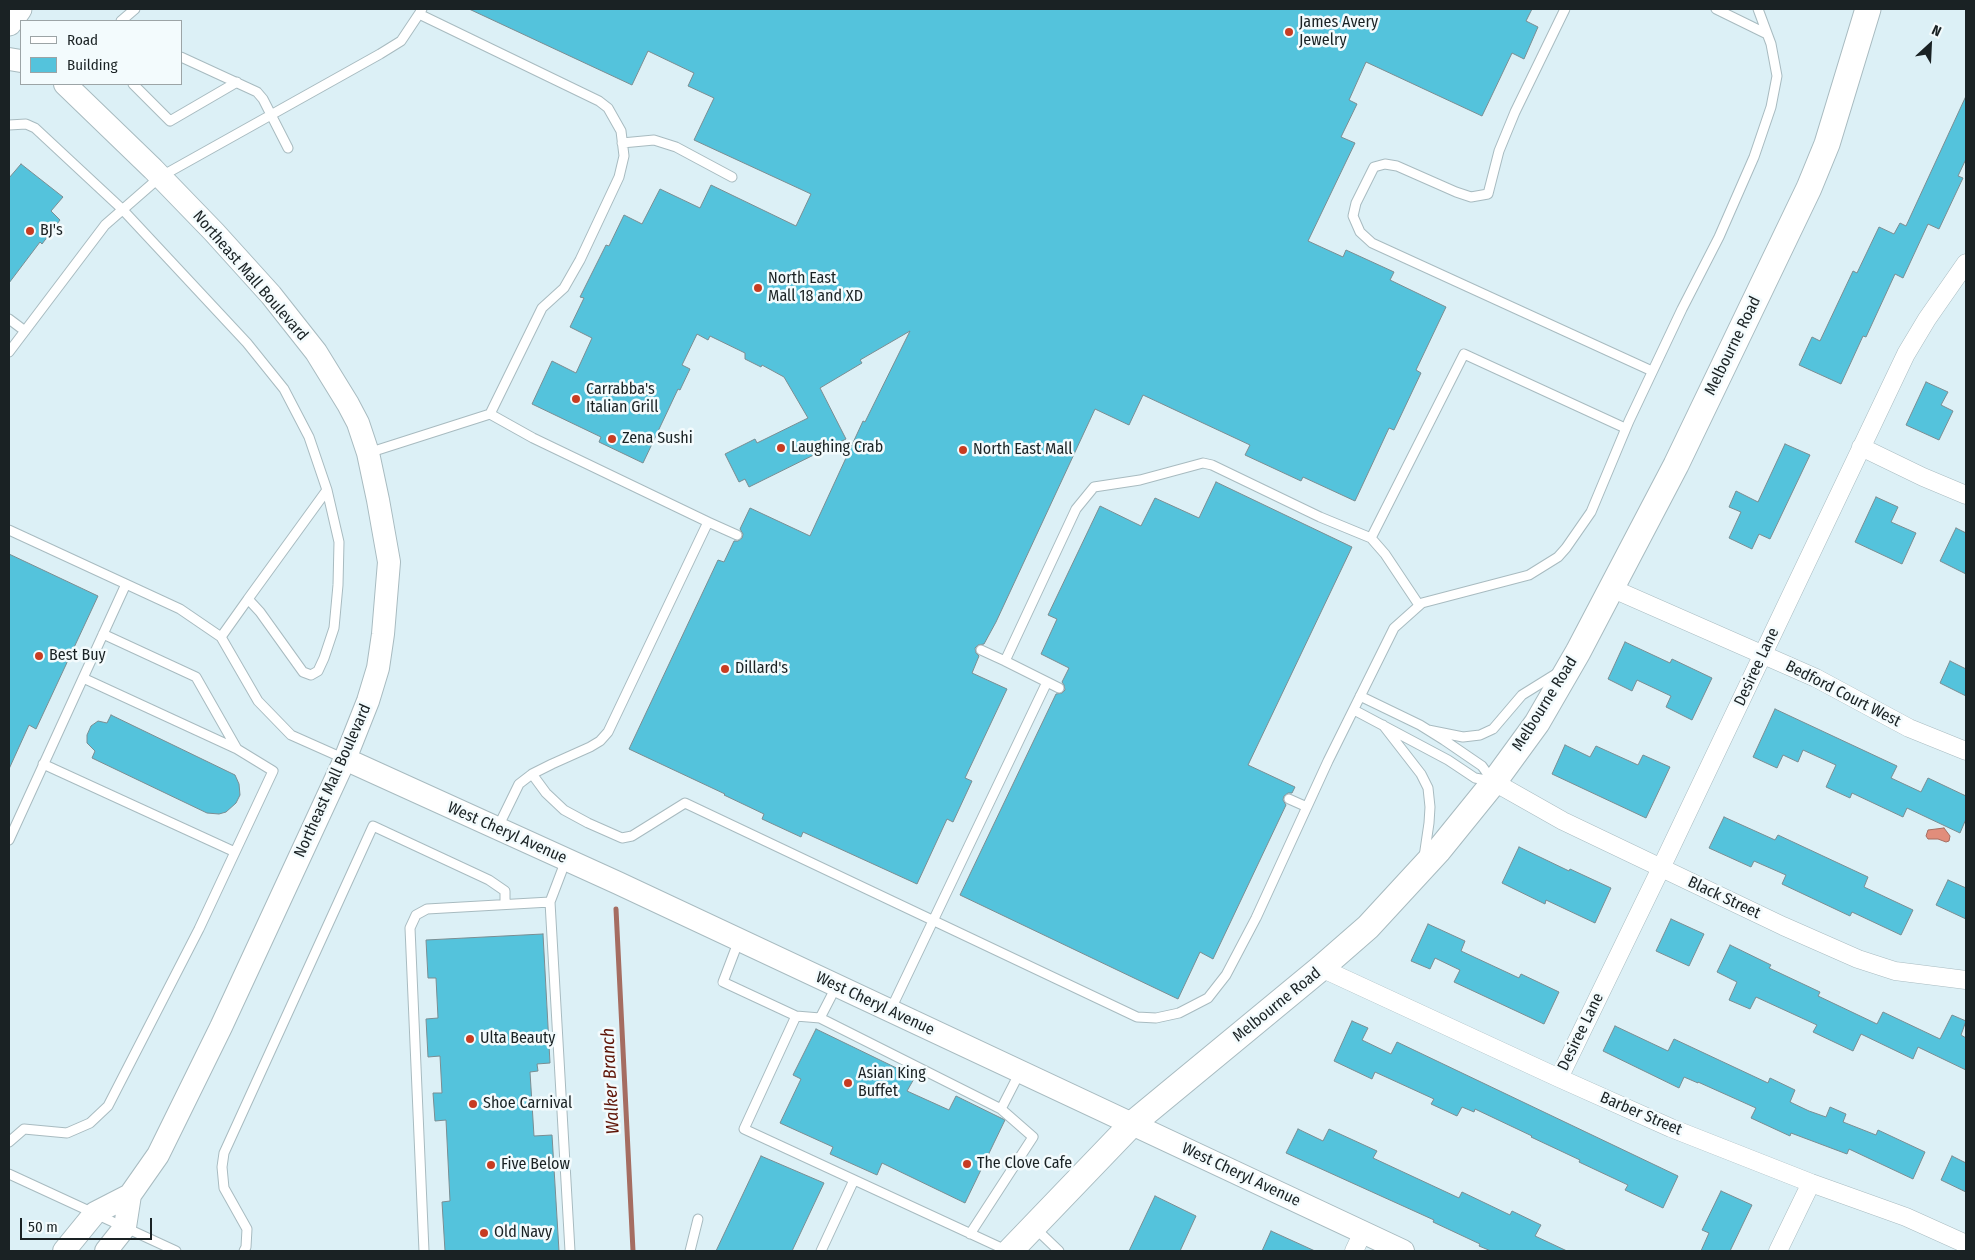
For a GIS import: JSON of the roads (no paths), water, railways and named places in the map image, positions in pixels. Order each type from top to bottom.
[{"type":"main road","name":"Melbourne Road","points":[[1009,1251],[1132,1124],[1368,928],[1439,850],[1494,782],[1537,723],[1572,664],[1676,466],[1810,188],[1827,144],[1868,9]]},
{"type":"street","name":"Northeast Mall Boulevard","points":[[66,85],[214,232],[271,295],[316,352],[358,423],[368,453],[389,562],[378,668],[368,701],[345,760],[221,1027],[162,1146],[130,1195],[125,1227],[106,1251]]},
{"type":"street","name":"Desiree Lane","points":[[1559,1078],[1906,354],[1927,318],[1966,263]]},
{"type":"street","points":[[1861,447],[1924,477],[1966,494]]},
{"type":"street","name":"Bedford Court West","points":[[1611,588],[1816,678],[1909,728],[1966,751]]},
{"type":"street","name":"West Cheryl Avenue","points":[[345,760],[739,939],[1132,1124],[1358,1242],[1402,1251]]},
{"type":"street","name":"Black Street","points":[[1494,782],[1563,821],[1858,959],[1894,971],[1966,980]]},
{"type":"street","name":"Barber Street","points":[[1321,968],[1671,1128],[1906,1217],[1966,1244]]},
{"type":"street","points":[[1778,1251],[1811,1182]]},
{"type":"street","name":"Northeast Mall Boulevard","points":[[64,1251],[95,1213],[130,1195]]},
{"type":"lane","points":[[122,20],[135,9]]},
{"type":"lane","points":[[1565,9],[1502,144],[1488,194],[1471,197],[1397,166],[1385,164],[1374,168],[1356,203],[1353,216],[1360,232],[1372,243],[1652,371]]},
{"type":"lane","points":[[1716,9],[1767,34]]},
{"type":"lane","points":[[532,774],[546,794],[564,810],[588,824],[622,838],[632,836],[685,803],[1137,1017],[1156,1018],[1179,1014],[1208,998],[1226,975],[1260,909],[1394,628],[1422,603],[1529,575],[1558,557],[1590,512],[1625,428],[1719,237],[1754,157],[1771,107],[1777,76],[1767,34],[1758,9]]},
{"type":"lane","points":[[9,352],[105,225],[160,177],[401,41],[421,11],[599,101],[608,108],[621,131],[624,156],[619,177],[580,260],[564,288],[542,308],[490,414],[368,453]]},
{"type":"lane","points":[[182,56],[257,92],[263,98],[288,148]]},
{"type":"lane","points":[[134,85],[170,120],[237,82]]},
{"type":"lane","points":[[9,125],[26,124],[35,128],[122,209],[247,343],[284,389],[309,437],[327,490],[338,542],[338,585],[334,628],[318,670],[311,675],[303,672],[260,612],[248,599]]},
{"type":"lane","points":[[622,142],[654,140],[676,147],[732,177]]},
{"type":"lane","points":[[9,319],[25,331]]},
{"type":"lane","points":[[1371,538],[1464,354],[1625,428]]},
{"type":"lane","points":[[490,414],[533,438],[737,535]]},
{"type":"lane","points":[[1005,661],[1076,509],[1094,487],[1140,480],[1203,463],[1220,469],[1320,518],[1371,538],[1385,554],[1419,606]]},
{"type":"lane","points":[[222,636],[327,490]]},
{"type":"lane","points":[[497,828],[520,784],[532,774],[590,747],[600,741],[608,732],[708,522]]},
{"type":"lane","points":[[9,530],[180,609],[222,636],[258,701],[291,735],[345,760]]},
{"type":"lane","points":[[9,840],[126,584]]},
{"type":"lane","points":[[104,634],[196,677],[236,749]]},
{"type":"lane","points":[[981,650],[1059,688]]},
{"type":"lane","points":[[1428,730],[1464,736],[1480,735],[1493,729],[1522,694],[1572,664]]},
{"type":"lane","points":[[9,1142],[24,1129],[67,1133],[90,1123],[108,1106],[199,930],[273,771],[236,749],[83,678]]},
{"type":"lane","points":[[890,1011],[1047,682]]},
{"type":"lane","points":[[1360,696],[1428,730],[1482,766],[1494,782]]},
{"type":"lane","points":[[1354,710],[1448,760],[1474,778],[1494,782]]},
{"type":"lane","points":[[1382,725],[1413,763],[1428,788],[1429,824],[1422,869]]},
{"type":"lane","points":[[43,764],[235,852]]},
{"type":"lane","points":[[1289,799],[1307,807]]},
{"type":"lane","points":[[244,1251],[247,1229],[224,1188],[222,1167],[224,1153],[373,826],[489,880],[505,891],[505,904]]},
{"type":"lane","points":[[566,860],[550,902],[570,1251]]},
{"type":"lane","points":[[424,1251],[410,928],[416,915],[426,909],[550,902]]},
{"type":"lane","points":[[739,939],[723,982],[796,1016],[820,1018],[1001,1109],[1033,1137],[970,1234]]},
{"type":"lane","points":[[820,1018],[836,985]]},
{"type":"lane","points":[[796,1016],[744,1129],[1009,1251]]},
{"type":"lane","points":[[1001,1109],[1020,1072]]},
{"type":"lane","points":[[9,1174],[176,1251]]},
{"type":"lane","points":[[820,1251],[854,1180]]},
{"type":"lane","points":[[690,1251],[698,1220]]},
{"type":"lane","points":[[1033,1226],[1060,1251]]},
{"type":"waterway","name":"Walker Branch","points":[[616,909],[633,1251]]},
{"type":"place","name":"James Avery Jewelry","points":[[1289,32]]},
{"type":"place","name":"BJ's","points":[[30,231]]},
{"type":"place","name":"North East Mall 18 and XD","points":[[758,288]]},
{"type":"place","name":"Carrabba's Italian Grill","points":[[576,399]]},
{"type":"place","name":"Zena Sushi","points":[[612,439]]},
{"type":"place","name":"Laughing Crab","points":[[781,448]]},
{"type":"place","name":"North East Mall","points":[[963,450]]},
{"type":"place","name":"Best Buy","points":[[39,656]]},
{"type":"place","name":"Dillard's","points":[[725,669]]},
{"type":"place","name":"Ulta Beauty","points":[[470,1039]]},
{"type":"place","name":"Asian King Buffet","points":[[848,1083]]},
{"type":"place","name":"Shoe Carnival","points":[[473,1104]]},
{"type":"place","name":"The Clove Cafe","points":[[967,1164]]},
{"type":"place","name":"Five Below","points":[[491,1165]]},
{"type":"place","name":"Old Navy","points":[[484,1233]]}]
